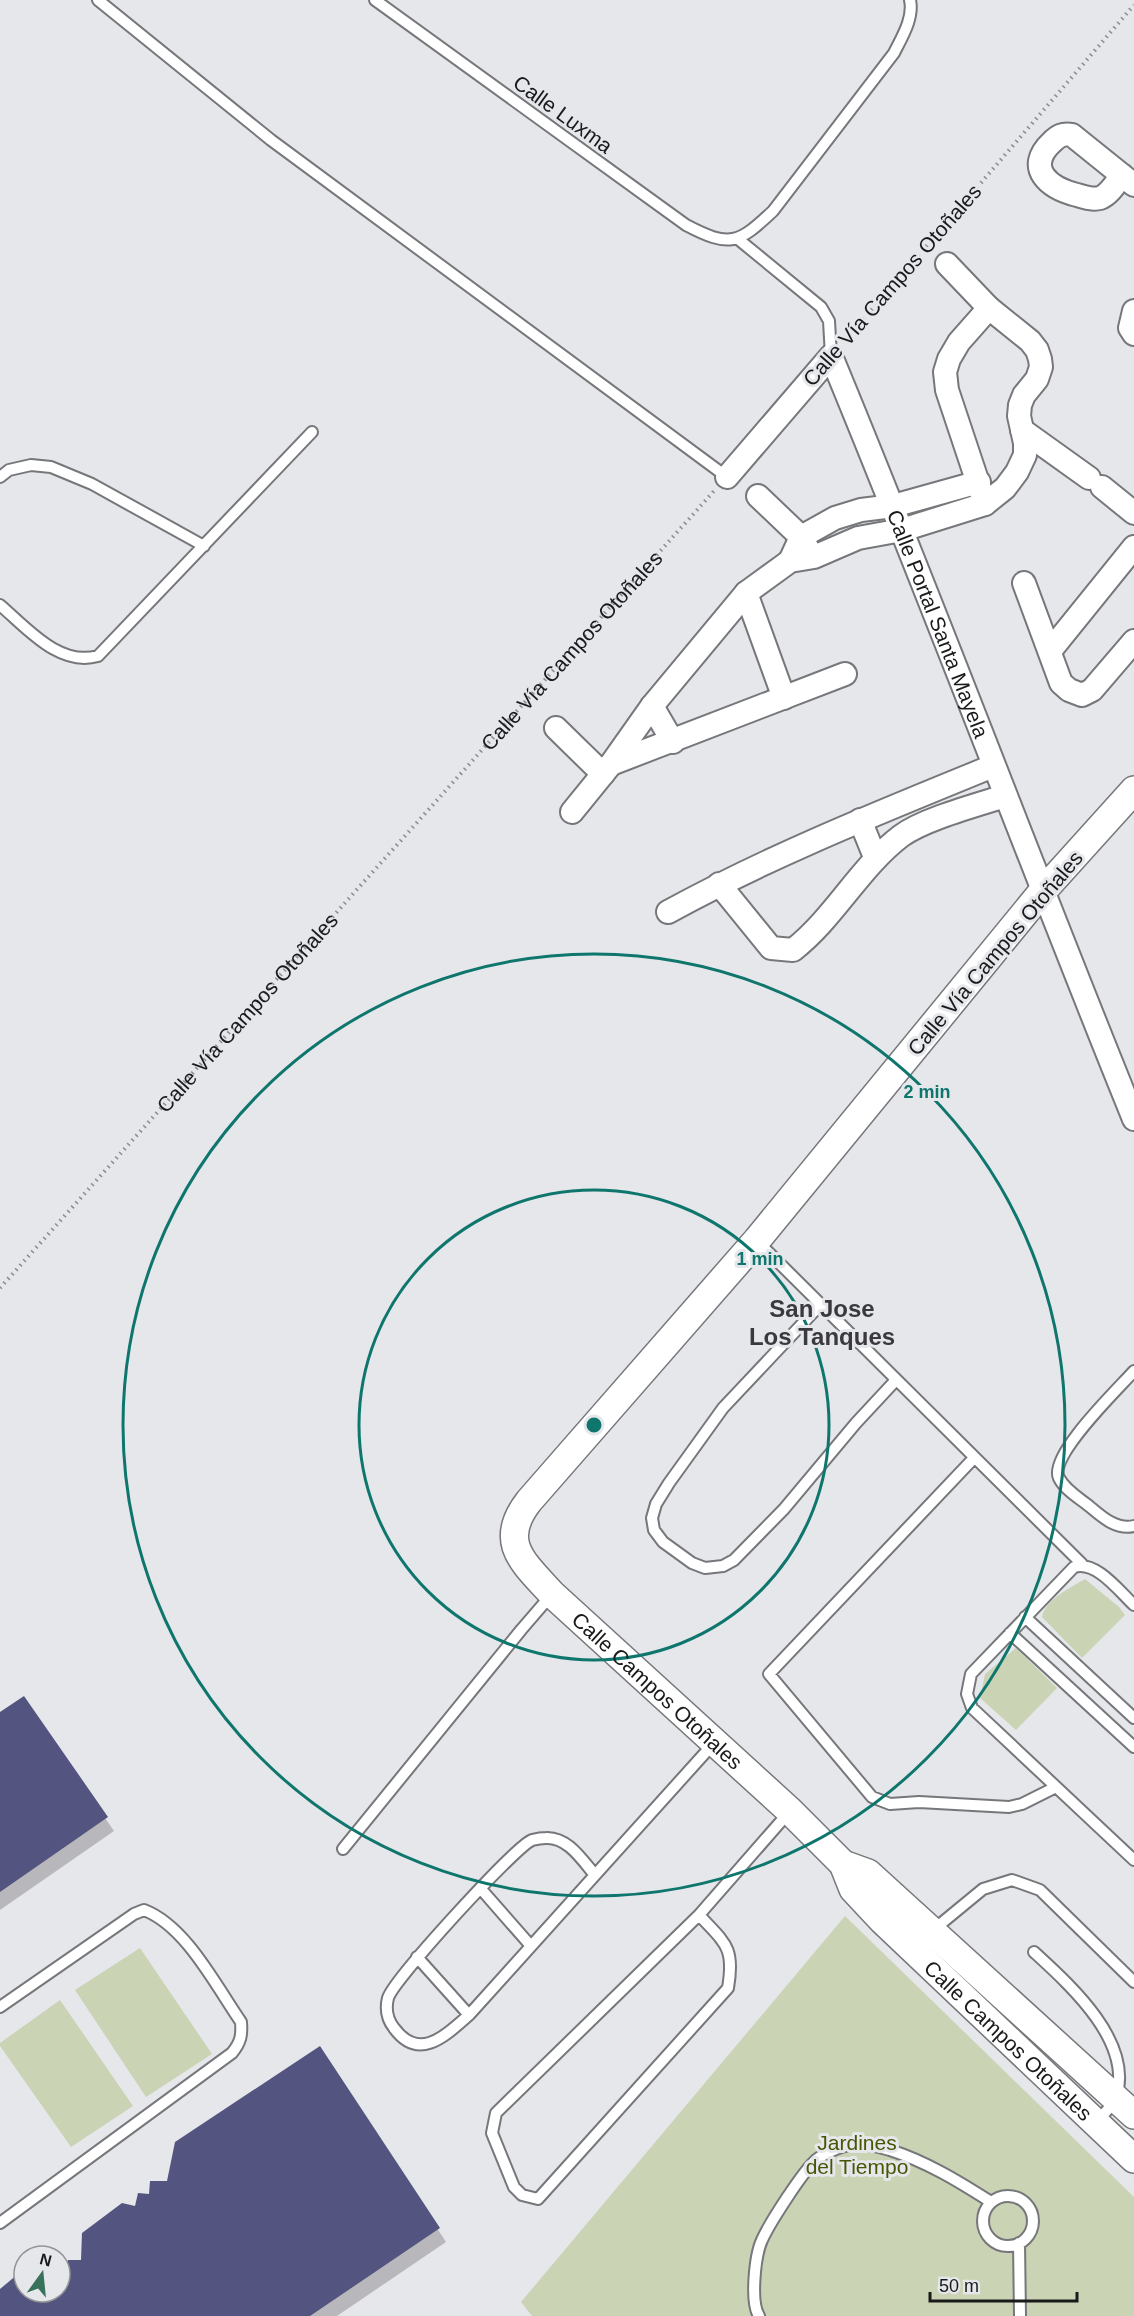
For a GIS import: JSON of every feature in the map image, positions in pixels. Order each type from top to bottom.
[{"type":"street","points":[[790,561],[801,537],[835,518],[861,510],[1005,488],[1017,472],[1025,455],[1025,443],[1019,416],[1020,405],[1024,395],[1037,379],[1041,367],[1037,350],[1030,341],[989,308],[947,264]]},
{"type":"street","points":[[982,493],[947,390],[945,372],[959,342],[989,308]]},
{"type":"street","points":[[1134,311],[1130,328],[1134,334]]},
{"type":"street","name":"Calle Vía Campos Otoñales","points":[[727,477],[831,356]]},
{"type":"street","name":"Calle Portal Santa Mayela","points":[[831,356],[893,506],[1042,892],[1134,1119]]},
{"type":"street","points":[[1022,430],[1134,513]]},
{"type":"street","points":[[572,812],[607,769],[652,706],[746,593],[790,561],[814,557],[858,538],[902,530],[982,493]]},
{"type":"street","points":[[758,496],[801,537],[814,557]]},
{"type":"street","points":[[1050,651],[1134,547]]},
{"type":"street","points":[[1024,583],[1061,683],[1069,690],[1082,695],[1092,690],[1134,641]]},
{"type":"street","points":[[746,593],[784,698]]},
{"type":"street","points":[[607,769],[845,674]]},
{"type":"street","points":[[652,706],[673,742]]},
{"type":"street","points":[[555,728],[607,769]]},
{"type":"street","points":[[668,912],[719,884],[860,820],[993,766]]},
{"type":"street","name":"Calle Vía Campos Otoñales","points":[[529,1500],[757,1240],[1042,892],[1134,790]]},
{"type":"street","points":[[719,884],[771,948],[793,950],[830,914],[876,857],[903,834],[934,820],[1005,796]]},
{"type":"street","points":[[860,820],[876,857]]},
{"type":"street","name":"Calle Campos Otoñales","points":[[529,1500],[515,1523],[513,1535],[516,1549],[526,1566],[552,1594],[790,1811],[843,1864],[853,1889],[924,1941],[1125,2107]]},
{"type":"street","name":"Calle Campos Otoñales","points":[[924,1941],[1096,2123],[1134,2159]]},
{"type":"lane","points":[[98,0],[271,140],[727,477]]},
{"type":"lane","name":"Calle Luxma","points":[[375,0],[686,225],[706,236],[728,240],[738,239]]},
{"type":"lane","points":[[831,356],[829,321],[821,307],[738,239],[773,211],[894,53],[907,27],[912,7],[910,0]]},
{"type":"lane","points":[[0,605],[50,647],[77,658],[87,659],[98,656],[312,432]]},
{"type":"lane","points":[[0,477],[9,470],[31,465],[51,467],[92,484],[204,546]]},
{"type":"lane","points":[[757,1240],[1083,1564],[1092,1568],[1134,1605]]},
{"type":"lane","points":[[820,1305],[723,1408],[669,1483],[656,1504],[652,1518],[654,1530],[663,1542],[677,1554],[705,1568],[723,1566],[735,1560],[784,1509],[856,1423],[896,1380]]},
{"type":"lane","points":[[1134,1371],[1069,1444],[1059,1461],[1057,1473],[1064,1485],[1103,1518],[1125,1527],[1134,1526]]},
{"type":"lane","points":[[974,1458],[769,1674],[872,1797],[890,1804],[919,1802],[1009,1807],[1056,1787]]},
{"type":"lane","points":[[1083,1564],[1074,1567],[971,1674],[967,1694],[972,1708],[1134,1860]]},
{"type":"lane","points":[[343,1849],[520,1630],[552,1594]]},
{"type":"lane","points":[[1025,1617],[1134,1718]]},
{"type":"lane","points":[[1010,1633],[1134,1746]]},
{"type":"lane","points":[[595,1875],[572,1848],[560,1841],[548,1837],[526,1844],[417,1957],[391,1990],[386,2009],[388,2021],[410,2044],[419,2046],[427,2045],[457,2026],[531,1947],[714,1743]]},
{"type":"lane","points":[[699,1915],[726,1945],[732,1965],[728,1988],[538,2199],[522,2195],[514,2187],[492,2133],[496,2113],[699,1915],[790,1811]]},
{"type":"lane","points":[[924,1941],[983,1889],[1012,1880],[1040,1890],[1134,1982]]},
{"type":"lane","points":[[481,1889],[531,1947]]},
{"type":"lane","points":[[0,2007],[134,1914],[144,1910],[159,1916],[182,1936],[241,2022],[242,2034],[239,2044],[232,2053],[0,2223]]},
{"type":"lane","points":[[1034,1952],[1065,1981],[1113,2039],[1120,2065],[1120,2084],[1125,2107],[1096,2123]]},
{"type":"lane","points":[[417,1957],[469,2015]]},
{"type":"lane","points":[[759,2316],[756,2311],[754,2289],[761,2241],[792,2192],[816,2160],[837,2149],[857,2144],[874,2146],[911,2157],[944,2172],[991,2202]]},
{"type":"lane","points":[[1005,2196],[1013,2197],[1020,2199],[1030,2210],[1032,2225],[1025,2238],[1019,2242],[1004,2245],[989,2238],[983,2223],[986,2208],[991,2202],[1005,2196]]},
{"type":"lane","points":[[1019,2242],[1020,2316]]},
{"type":"path","name":"Calle Vía Campos Otoñales","points":[[831,356],[1134,5]]},
{"type":"path","name":"Calle Vía Campos Otoñales","points":[[0,1288],[727,477]]},
{"type":"green space","points":[[1085,1579],[1119,1607],[1125,1615],[1082,1658],[1042,1617],[1053,1599]]},
{"type":"green space","points":[[1016,1648],[1057,1688],[1016,1730],[980,1698],[985,1674]]},
{"type":"green space","name":"Jardines del Tiempo","points":[[845,1916],[1134,2197],[1134,2316],[532,2316],[521,2302]]},
{"type":"green space","points":[[140,1948],[212,2054],[146,2097],[75,1990]]},
{"type":"green space","points":[[60,2000],[133,2106],[71,2147],[0,2046],[0,2043]]},
{"type":"building","points":[[24,1696],[108,1817],[0,1892],[0,1712]]},
{"type":"building","points":[[320,2046],[440,2228],[310,2316],[0,2316],[0,2289],[12,2279],[12,2304],[72,2304],[72,2260],[81,2260],[82,2233],[122,2203],[135,2206],[138,2193],[149,2194],[150,2181],[167,2181],[175,2142]]},
{"type":"district","name":"San Jose Los Tanques","points":[[822,1322]]}]
